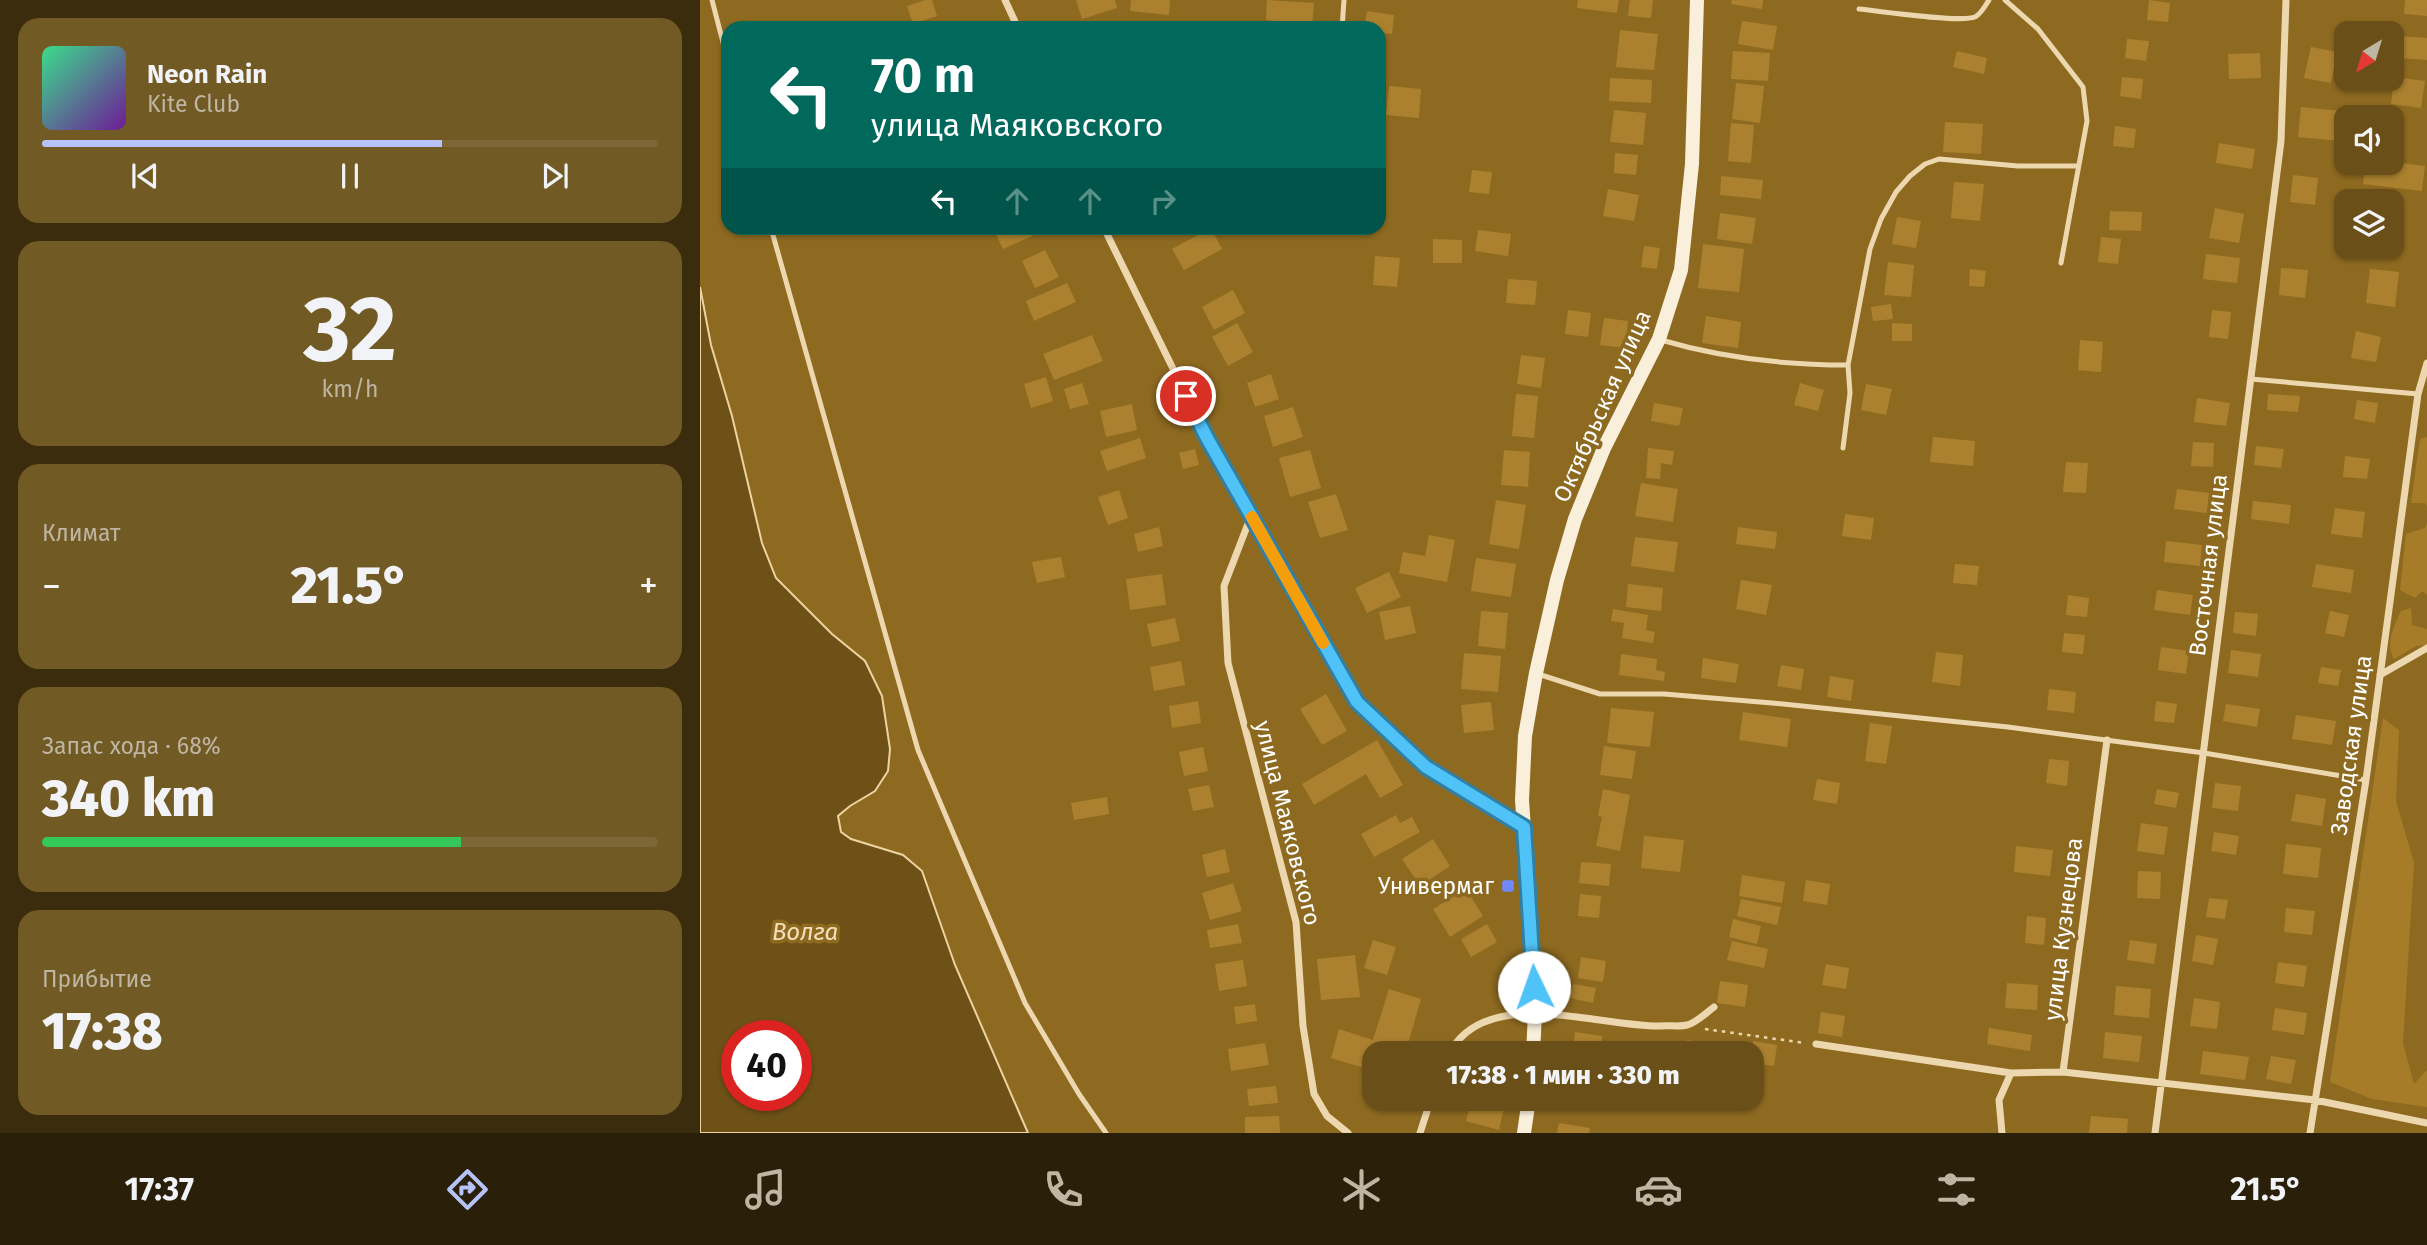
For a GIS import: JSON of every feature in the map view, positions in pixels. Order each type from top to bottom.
[{"type":"street","points":[[1005,0],[1015,21]]},
{"type":"street","name":"Октябрьская улица","points":[[1534,1041],[1535,1013],[1522,767],[1536,673],[1557,580],[1584,496],[1604,448],[1659,339],[1681,270],[1692,164],[1697,0]]},
{"type":"street","name":"Восточная улица","points":[[2155,1133],[2281,141],[2286,0]]},
{"type":"street","points":[[1107,235],[1207,438],[1357,702],[1426,767],[1524,827]]},
{"type":"street","name":"Заводская улица","points":[[2311,1133],[2366,780],[2418,394],[2427,363]]},
{"type":"street","name":"улица Маяковского","points":[[1251,516],[1224,586],[1227,663],[1296,922],[1303,1026],[1314,1094],[1327,1116],[1348,1133]]},
{"type":"street","points":[[2380,675],[2427,648]]},
{"type":"street","name":"улица Кузнецова","points":[[2063,1072],[2107,740]]},
{"type":"street","points":[[1459,1041],[1479,1023],[1500,1015],[1535,1013],[1637,1026],[1688,1025],[1714,1007]]},
{"type":"street","points":[[1816,1044],[2011,1073],[2063,1072],[2315,1100],[2427,1123]]},
{"type":"street","points":[[2001,1133],[2000,1100],[2011,1073]]},
{"type":"street","points":[[1420,1133],[1427,1111]]},
{"type":"street","points":[[1524,1133],[1527,1111]]},
{"type":"lane","points":[[712,0],[721,35]]},
{"type":"lane","points":[[1342,21],[1344,0]]},
{"type":"lane","points":[[1859,9],[1956,19],[1974,17],[1983,10],[1989,0]]},
{"type":"lane","points":[[2005,0],[2038,29],[2083,87],[2087,121],[2061,263]]},
{"type":"lane","points":[[1843,448],[1850,393],[1848,365],[1870,249],[1881,219],[1896,192],[1925,164],[1939,159],[2018,166],[2078,166]]},
{"type":"lane","points":[[773,235],[918,750],[1025,1003],[1079,1094],[1106,1133]]},
{"type":"lane","points":[[1659,339],[1703,352],[1797,365],[1848,365]]},
{"type":"lane","points":[[2251,379],[2418,394]]},
{"type":"lane","points":[[1536,673],[1600,694],[1664,694],[2008,727],[2204,753],[2366,780]]},
{"type":"path","points":[[1688,1025],[1816,1044]]},
{"type":"shaded area","points":[[2427,437],[2427,507],[2425,503],[2411,503],[2420,439]]},
{"type":"shaded area","points":[[2427,523],[2427,595],[2422,591],[2415,598],[2400,590],[2406,534],[2425,528]]},
{"type":"shaded area","points":[[2411,608],[2412,625],[2427,629],[2427,645],[2416,646],[2394,659],[2390,647],[2393,629],[2401,611]]},
{"type":"shaded area","points":[[2383,718],[2399,730],[2396,801],[2414,863],[2403,1043],[2414,1084],[2427,1070],[2427,1107],[2372,1099],[2330,1082]]},
{"type":"water","name":"Волга","points":[[700,287],[711,345],[732,416],[762,543],[776,578],[832,634],[865,661],[882,696],[890,749],[888,771],[875,791],[838,816],[841,832],[851,839],[903,855],[922,871],[955,965],[1028,1133],[700,1133]]},
{"type":"building","points":[[932,0],[937,16],[912,21],[907,6]]},
{"type":"building","points":[[1076,0],[1115,0],[1117,8],[1082,19]]},
{"type":"building","points":[[1131,0],[1170,0],[1169,15],[1130,11]]},
{"type":"building","points":[[1267,0],[1314,3],[1312,21],[1266,20]]},
{"type":"building","points":[[1578,0],[1619,0],[1617,13],[1577,8]]},
{"type":"building","points":[[1630,0],[1653,0],[1651,18],[1628,16]]},
{"type":"building","points":[[1732,0],[1763,0],[1762,9],[1731,4]]},
{"type":"building","points":[[2149,0],[2170,3],[2168,22],[2147,20]]},
{"type":"building","points":[[2405,0],[2427,0],[2427,16],[2404,14]]},
{"type":"building","points":[[1367,11],[1394,15],[1392,34],[1386,33],[1386,21],[1365,21]]},
{"type":"building","points":[[1742,21],[1777,26],[1773,50],[1738,44]]},
{"type":"building","points":[[1620,30],[1658,34],[1654,70],[1616,67]]},
{"type":"building","points":[[2404,36],[2427,38],[2427,60],[2404,58]]},
{"type":"building","points":[[2127,39],[2149,41],[2146,61],[2125,58]]},
{"type":"building","points":[[2311,47],[2334,51],[2331,83],[2304,78]]},
{"type":"building","points":[[1733,51],[1770,53],[1768,81],[1731,79]]},
{"type":"building","points":[[1957,51],[1987,58],[1984,74],[1953,67]]},
{"type":"building","points":[[2260,53],[2261,78],[2229,79],[2228,54]]},
{"type":"building","points":[[2122,77],[2143,79],[2141,99],[2120,96]]},
{"type":"building","points":[[1610,78],[1652,80],[1651,103],[1609,101]]},
{"type":"building","points":[[2404,78],[2425,81],[2421,108],[2391,104],[2392,91],[2404,91]]},
{"type":"building","points":[[1736,83],[1764,86],[1760,123],[1732,119]]},
{"type":"building","points":[[1389,86],[1421,89],[1419,118],[1386,115]]},
{"type":"building","points":[[2301,107],[2334,110],[2334,141],[2298,137]]},
{"type":"building","points":[[1614,110],[1646,113],[1643,145],[1610,142]]},
{"type":"building","points":[[1945,122],[1983,124],[1981,154],[1943,152]]},
{"type":"building","points":[[1731,123],[1754,125],[1751,163],[1728,161]]},
{"type":"building","points":[[2115,126],[2136,129],[2134,148],[2113,146]]},
{"type":"building","points":[[2219,143],[2255,149],[2252,169],[2216,163]]},
{"type":"building","points":[[1615,153],[1638,155],[1636,175],[1614,173]]},
{"type":"building","points":[[2404,163],[2425,166],[2422,191],[2363,184],[2364,175],[2404,175]]},
{"type":"building","points":[[1472,170],[1492,172],[1489,194],[1469,192]]},
{"type":"building","points":[[2293,175],[2318,178],[2315,205],[2290,202]]},
{"type":"building","points":[[1721,176],[1763,180],[1761,199],[1720,195]]},
{"type":"building","points":[[1954,182],[1984,184],[1980,221],[1951,218]]},
{"type":"building","points":[[1608,189],[1639,195],[1634,221],[1603,216]]},
{"type":"building","points":[[2215,208],[2244,214],[2239,243],[2209,238]]},
{"type":"building","points":[[2110,211],[2142,212],[2141,231],[2109,230]]},
{"type":"building","points":[[1720,213],[1756,218],[1752,244],[1717,239]]},
{"type":"building","points":[[1897,217],[1921,221],[1916,248],[1892,244]]},
{"type":"building","points":[[1478,230],[1511,234],[1508,256],[1475,251]]},
{"type":"building","points":[[996,235],[1034,235],[1003,249]]},
{"type":"building","points":[[1198,235],[1215,235],[1222,249],[1184,270],[1172,249]]},
{"type":"building","points":[[2101,237],[2121,239],[2118,264],[2098,262]]},
{"type":"building","points":[[1433,239],[1462,240],[1462,263],[1433,263]]},
{"type":"building","points":[[1703,244],[1744,249],[1739,292],[1698,288]]},
{"type":"building","points":[[1644,246],[1660,248],[1657,269],[1641,267]]},
{"type":"building","points":[[1045,250],[1059,277],[1035,288],[1022,261]]},
{"type":"building","points":[[2206,254],[2240,258],[2237,283],[2203,279]]},
{"type":"building","points":[[1375,256],[1400,258],[1397,287],[1373,285]]},
{"type":"building","points":[[1888,262],[1914,265],[1911,297],[1884,295]]},
{"type":"building","points":[[2281,268],[2308,270],[2305,298],[2279,295]]},
{"type":"building","points":[[1970,269],[1986,271],[1984,287],[1969,286]]},
{"type":"building","points":[[2370,269],[2399,272],[2395,307],[2366,303]]},
{"type":"building","points":[[1508,279],[1537,281],[1535,305],[1506,303]]},
{"type":"building","points":[[1067,283],[1076,302],[1034,321],[1026,301]]},
{"type":"building","points":[[1233,290],[1245,313],[1214,330],[1202,307]]},
{"type":"building","points":[[1891,304],[1893,319],[1873,321],[1871,307]]},
{"type":"building","points":[[1568,310],[1591,313],[1588,337],[1565,334]]},
{"type":"building","points":[[2212,310],[2231,312],[2228,339],[2209,337]]},
{"type":"building","points":[[1706,316],[1741,322],[1738,348],[1702,343]]},
{"type":"building","points":[[1604,318],[1628,321],[1625,348],[1600,345]]},
{"type":"building","points":[[1237,323],[1253,352],[1228,366],[1212,337]]},
{"type":"building","points":[[1892,323],[1912,324],[1912,341],[1892,341]]},
{"type":"building","points":[[2356,331],[2381,337],[2376,362],[2351,358]]},
{"type":"building","points":[[1092,335],[1103,361],[1054,380],[1043,354]]},
{"type":"building","points":[[2080,340],[2103,342],[2101,372],[2078,370]]},
{"type":"building","points":[[1521,355],[1545,358],[1541,388],[1517,384]]},
{"type":"building","points":[[1271,374],[1279,399],[1255,407],[1247,383]]},
{"type":"building","points":[[1046,377],[1053,401],[1031,408],[1024,384]]},
{"type":"building","points":[[1082,383],[1089,404],[1070,409],[1064,389]]},
{"type":"building","points":[[1800,383],[1824,390],[1818,411],[1794,405]]},
{"type":"building","points":[[1866,384],[1892,389],[1886,415],[1861,410]]},
{"type":"building","points":[[1516,394],[1538,396],[1534,438],[1512,436]]},
{"type":"building","points":[[2268,394],[2300,396],[2298,412],[2267,410]]},
{"type":"building","points":[[2197,398],[2230,403],[2226,426],[2194,422]]},
{"type":"building","points":[[2357,400],[2378,403],[2375,423],[2354,419]]},
{"type":"building","points":[[1654,403],[1683,408],[1679,426],[1651,421]]},
{"type":"building","points":[[1132,404],[1137,430],[1106,437],[1100,411]]},
{"type":"building","points":[[1293,407],[1303,437],[1273,447],[1264,416]]},
{"type":"building","points":[[1933,437],[1975,441],[1973,466],[1930,462]]},
{"type":"building","points":[[1140,438],[1146,458],[1107,471],[1100,451]]},
{"type":"building","points":[[2193,442],[2214,443],[2213,467],[2191,466]]},
{"type":"building","points":[[2256,446],[2284,449],[2281,468],[2254,465]]},
{"type":"building","points":[[1648,448],[1674,451],[1672,465],[1661,463],[1660,479],[1646,478]]},
{"type":"building","points":[[1195,449],[1199,465],[1183,469],[1179,453]]},
{"type":"building","points":[[1310,450],[1321,488],[1290,497],[1279,458]]},
{"type":"building","points":[[1504,450],[1530,452],[1528,487],[1501,485]]},
{"type":"building","points":[[2345,456],[2370,459],[2367,479],[2343,477]]},
{"type":"building","points":[[2066,462],[2088,463],[2086,493],[2063,492]]},
{"type":"building","points":[[1641,483],[1678,489],[1673,522],[1635,516]]},
{"type":"building","points":[[2177,489],[2209,493],[2207,513],[2174,509]]},
{"type":"building","points":[[1119,490],[1128,518],[1108,525],[1098,497]]},
{"type":"building","points":[[1336,494],[1348,530],[1320,538],[1308,502]]},
{"type":"building","points":[[1496,500],[1526,505],[1519,549],[1489,544]]},
{"type":"building","points":[[2253,501],[2291,505],[2289,524],[2251,519]]},
{"type":"building","points":[[2335,508],[2365,512],[2362,538],[2331,534]]},
{"type":"building","points":[[1845,514],[1874,518],[1871,540],[1842,536]]},
{"type":"building","points":[[1159,527],[1163,546],[1138,552],[1134,534]]},
{"type":"building","points":[[1738,527],[1777,532],[1775,549],[1736,544]]},
{"type":"building","points":[[1429,535],[1455,540],[1447,582],[1399,573],[1403,552],[1425,556]]},
{"type":"building","points":[[1635,537],[1678,542],[1674,572],[1631,566]]},
{"type":"building","points":[[2166,541],[2202,545],[2200,566],[2164,562]]},
{"type":"building","points":[[1061,557],[1065,577],[1037,583],[1032,562]]},
{"type":"building","points":[[1476,558],[1516,564],[1511,597],[1471,591]]},
{"type":"building","points":[[1955,564],[1979,566],[1977,585],[1953,583]]},
{"type":"building","points":[[2316,564],[2354,570],[2351,593],[2312,587]]},
{"type":"building","points":[[1389,572],[1401,597],[1367,613],[1355,588]]},
{"type":"building","points":[[1162,574],[1166,605],[1130,610],[1126,579]]},
{"type":"building","points":[[1741,580],[1772,585],[1766,615],[1736,609]]},
{"type":"building","points":[[1628,584],[1663,588],[1661,611],[1626,607]]},
{"type":"building","points":[[2157,590],[2193,595],[2190,615],[2154,610]]},
{"type":"building","points":[[2068,595],[2089,598],[2087,617],[2066,615]]},
{"type":"building","points":[[1410,606],[1416,633],[1385,640],[1379,612]]},
{"type":"building","points":[[1613,609],[1648,615],[1646,630],[1655,632],[1653,643],[1622,638],[1624,623],[1611,621]]},
{"type":"building","points":[[1481,611],[1508,613],[1505,649],[1478,646]]},
{"type":"building","points":[[2330,611],[2349,615],[2344,637],[2325,633]]},
{"type":"building","points":[[2235,612],[2258,614],[2256,636],[2233,633]]},
{"type":"building","points":[[1175,618],[1180,641],[1152,647],[1147,624]]},
{"type":"building","points":[[2064,633],[2085,635],[2083,654],[2062,652]]},
{"type":"building","points":[[2161,647],[2189,651],[2186,674],[2158,670]]},
{"type":"building","points":[[2231,650],[2261,654],[2258,677],[2228,673]]},
{"type":"building","points":[[1936,652],[1963,655],[1960,686],[1932,682]]},
{"type":"building","points":[[1464,653],[1501,656],[1498,692],[1461,689]]},
{"type":"building","points":[[1621,654],[1657,659],[1656,670],[1665,672],[1664,681],[1619,675]]},
{"type":"building","points":[[1703,658],[1739,664],[1736,683],[1701,678]]},
{"type":"building","points":[[1181,661],[1185,685],[1154,691],[1150,667]]},
{"type":"building","points":[[1781,665],[1804,669],[1801,690],[1777,686]]},
{"type":"building","points":[[2321,667],[2341,670],[2338,686],[2318,683]]},
{"type":"building","points":[[1830,676],[1854,680],[1851,701],[1827,697]]},
{"type":"building","points":[[2049,689],[2076,692],[2074,713],[2047,710]]},
{"type":"building","points":[[1326,694],[1347,731],[1322,745],[1300,709]]},
{"type":"building","points":[[1198,701],[1201,723],[1172,728],[1169,706]]},
{"type":"building","points":[[2156,701],[2177,704],[2174,723],[2154,721]]},
{"type":"building","points":[[1491,702],[1494,730],[1464,733],[1461,705]]},
{"type":"building","points":[[2226,704],[2260,709],[2257,727],[2223,721]]},
{"type":"building","points":[[1611,708],[1654,712],[1650,747],[1607,743]]},
{"type":"building","points":[[1743,712],[1791,719],[1787,747],[1739,740]]},
{"type":"building","points":[[2296,715],[2336,721],[2332,745],[2292,739]]},
{"type":"building","points":[[1870,723],[1892,726],[1886,764],[1865,761]]},
{"type":"building","points":[[1377,740],[1403,785],[1380,798],[1366,774],[1314,805],[1302,784]]},
{"type":"building","points":[[1604,746],[1636,751],[1632,779],[1600,775]]},
{"type":"building","points":[[1203,747],[1208,771],[1184,776],[1179,752]]},
{"type":"building","points":[[2049,759],[2069,761],[2067,786],[2046,783]]},
{"type":"building","points":[[1817,779],[1840,783],[1837,804],[1813,800]]},
{"type":"building","points":[[2215,783],[2241,786],[2238,811],[2212,808]]},
{"type":"building","points":[[1209,785],[1214,807],[1193,811],[1188,789]]},
{"type":"building","points":[[1603,789],[1630,795],[1620,851],[1596,846],[1602,817],[1598,816]]},
{"type":"building","points":[[2157,789],[2179,793],[2176,808],[2154,804]]},
{"type":"building","points":[[2296,794],[2326,799],[2322,826],[2291,821]]},
{"type":"building","points":[[1107,797],[1109,814],[1074,820],[1071,803]]},
{"type":"building","points":[[1396,815],[1400,823],[1412,817],[1420,832],[1374,857],[1361,834]]},
{"type":"building","points":[[2141,823],[2168,827],[2164,855],[2137,851]]},
{"type":"building","points":[[2214,832],[2239,836],[2236,855],[2211,851]]},
{"type":"building","points":[[1644,836],[1684,840],[1680,872],[1641,868]]},
{"type":"building","points":[[1433,839],[1450,866],[1420,886],[1402,859]]},
{"type":"building","points":[[2286,844],[2321,848],[2318,878],[2283,874]]},
{"type":"building","points":[[2016,846],[2053,850],[2050,876],[2014,872]]},
{"type":"building","points":[[1225,849],[1230,872],[1207,877],[1202,855]]},
{"type":"building","points":[[1581,862],[1611,864],[1609,886],[1579,883]]},
{"type":"building","points":[[2138,871],[2161,872],[2160,899],[2137,898]]},
{"type":"building","points":[[1742,875],[1785,882],[1782,903],[1739,896]]},
{"type":"building","points":[[1806,880],[1830,884],[1827,905],[1803,901]]},
{"type":"building","points":[[1233,883],[1242,911],[1210,920],[1202,893]]},
{"type":"building","points":[[1466,889],[1483,916],[1450,937],[1433,909]]},
{"type":"building","points":[[1580,894],[1601,896],[1599,918],[1578,916]]},
{"type":"building","points":[[2209,898],[2228,900],[2225,919],[2206,917]]},
{"type":"building","points":[[1741,899],[1781,907],[1777,925],[1737,916]]},
{"type":"building","points":[[2286,908],[2315,911],[2312,935],[2284,932]]},
{"type":"building","points":[[2027,916],[2046,918],[2044,945],[2025,943]]},
{"type":"building","points":[[1733,919],[1761,926],[1757,944],[1729,937]]},
{"type":"building","points":[[1238,924],[1242,943],[1210,948],[1207,930]]},
{"type":"building","points":[[1487,924],[1497,942],[1471,957],[1461,939]]},
{"type":"building","points":[[2196,935],[2218,939],[2213,965],[2192,961]]},
{"type":"building","points":[[1373,940],[1396,947],[1387,975],[1364,968]]},
{"type":"building","points":[[2130,940],[2157,944],[2154,964],[2127,960]]},
{"type":"building","points":[[1732,941],[1768,949],[1764,968],[1727,960]]},
{"type":"building","points":[[1355,955],[1360,997],[1321,1000],[1317,959]]},
{"type":"building","points":[[1581,957],[1606,961],[1603,982],[1578,978]]},
{"type":"building","points":[[1243,960],[1247,986],[1219,991],[1215,964]]},
{"type":"building","points":[[2278,962],[2307,966],[2304,987],[2275,983]]},
{"type":"building","points":[[1826,964],[1849,968],[1846,989],[1822,985]]},
{"type":"building","points":[[1720,981],[1748,985],[1745,1007],[1717,1003]]},
{"type":"building","points":[[2007,983],[2038,985],[2037,1010],[2005,1008]]},
{"type":"building","points":[[1573,984],[1596,988],[1593,1003],[1570,998]]},
{"type":"building","points":[[2116,986],[2151,989],[2149,1018],[2114,1015]]},
{"type":"building","points":[[1389,989],[1421,999],[1409,1041],[1362,1041],[1362,1067],[1331,1058],[1339,1029],[1373,1040]]},
{"type":"building","points":[[2194,998],[2220,1002],[2217,1029],[2190,1026]]},
{"type":"building","points":[[1255,1004],[1257,1021],[1236,1024],[1234,1007]]},
{"type":"building","points":[[2275,1008],[2307,1013],[2304,1035],[2272,1030]]},
{"type":"building","points":[[1821,1012],[1845,1016],[1842,1037],[1818,1033]]},
{"type":"building","points":[[1989,1028],[2032,1035],[2030,1051],[1987,1044]]},
{"type":"building","points":[[1575,1032],[1602,1036],[1601,1041],[1574,1041]]},
{"type":"building","points":[[2105,1032],[2142,1036],[2139,1062],[2103,1058]]},
{"type":"building","points":[[1265,1043],[1269,1065],[1231,1071],[1228,1049]]},
{"type":"building","points":[[1764,1043],[1777,1045],[1774,1066],[1764,1065]]},
{"type":"building","points":[[2203,1051],[2249,1057],[2245,1080],[2200,1074]]},
{"type":"building","points":[[2271,1056],[2296,1060],[2291,1084],[2266,1079]]},
{"type":"building","points":[[1276,1086],[1278,1103],[1249,1106],[1247,1089]]},
{"type":"building","points":[[1469,1111],[1503,1111],[1499,1130],[1466,1121]]},
{"type":"building","points":[[1279,1116],[1280,1133],[1245,1133],[1245,1117]]},
{"type":"building","points":[[2091,1116],[2128,1119],[2127,1133],[2089,1133]]},
{"type":"building","points":[[1559,1123],[1590,1128],[1589,1133],[1557,1133]]},
{"type":"slow traffic","points":[[1252,517],[1323,643]]},
{"type":"place","name":"Универмаг","points":[[1508,886]]},
{"type":"route","points":[[1186,396],[1207,438],[1357,702],[1426,767],[1524,827],[1534,987]]}]
